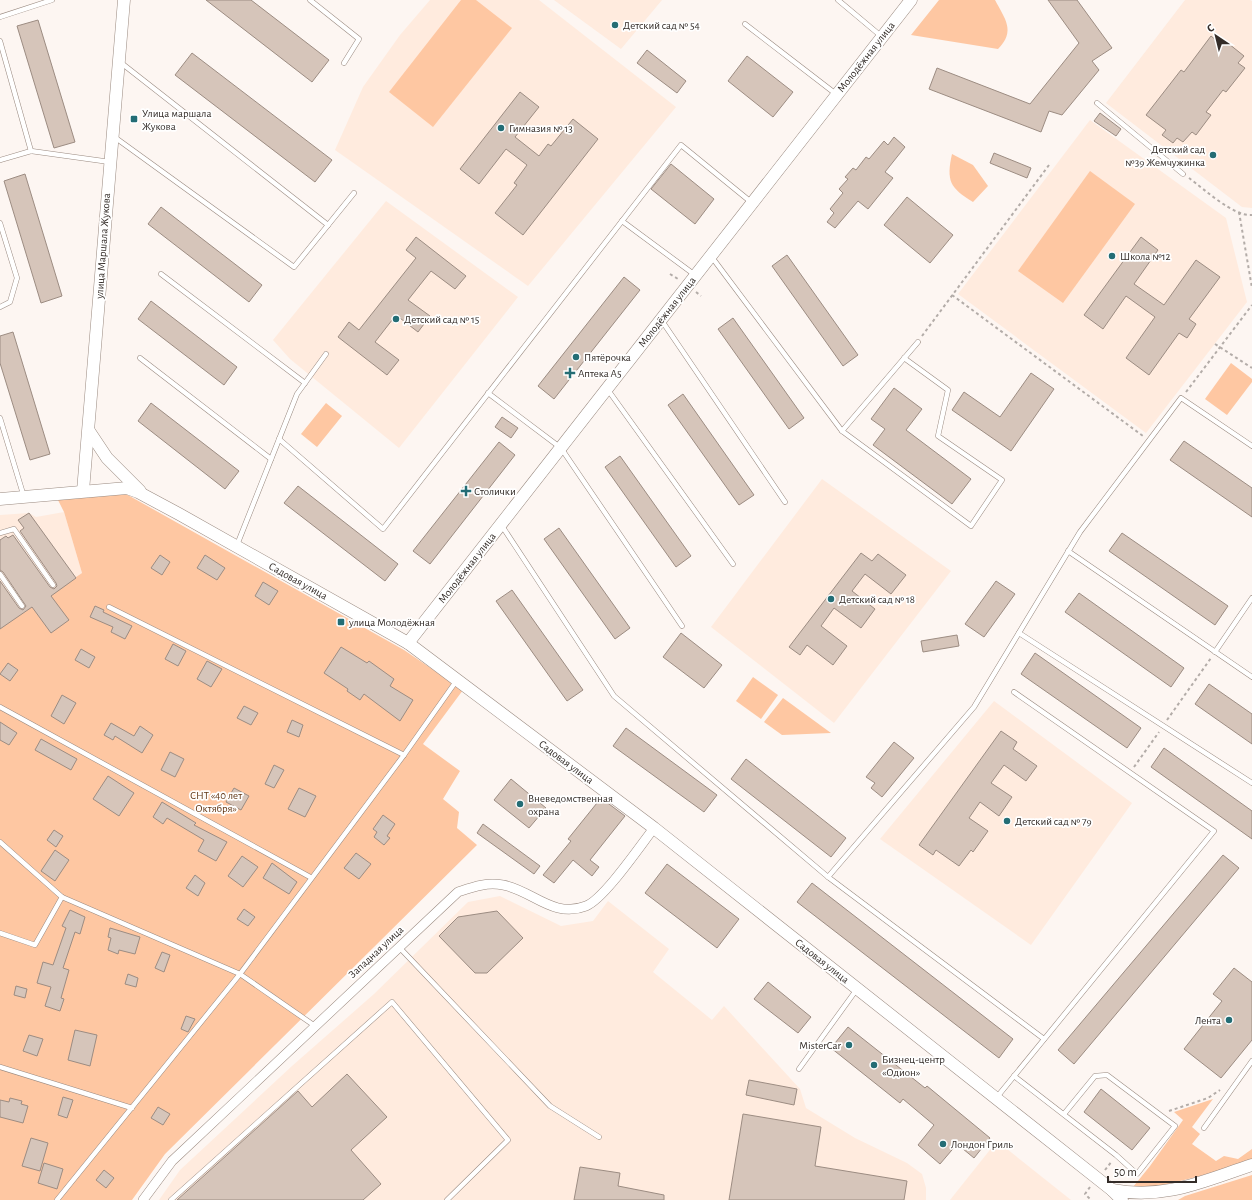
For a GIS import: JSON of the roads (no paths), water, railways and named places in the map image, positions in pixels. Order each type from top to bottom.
[{"type":"street","name":"улица Маршала Жукова","points":[[83,491],[124,0]]},
{"type":"street","name":"Молодёжная улица","points":[[408,643],[911,0]]},
{"type":"street","points":[[89,431],[107,458],[146,497]]},
{"type":"street","name":"Садовая улица","points":[[0,499],[126,488],[146,497],[237,547],[408,643],[654,828],[1112,1190],[1122,1200]]},
{"type":"street","name":"Западная улица","points":[[143,1200],[172,1161],[458,892],[482,884],[504,885],[562,910],[586,906],[603,892],[654,828]]},
{"type":"street","points":[[1112,1190],[1168,1196],[1252,1165]]},
{"type":"lane","points":[[0,17],[52,0]]},
{"type":"lane","points":[[310,0],[359,39],[344,63]]},
{"type":"lane","points":[[838,0],[882,37]]},
{"type":"lane","points":[[745,24],[837,95]]},
{"type":"lane","points":[[0,41],[31,152]]},
{"type":"lane","points":[[119,61],[328,225]]},
{"type":"lane","points":[[1097,103],[1184,174]]},
{"type":"lane","points":[[112,135],[294,267],[354,193]]},
{"type":"lane","points":[[279,439],[383,529],[681,145],[753,203]]},
{"type":"lane","points":[[0,160],[31,152],[110,162]]},
{"type":"lane","points":[[622,222],[696,276]]},
{"type":"lane","points":[[0,223],[17,278],[10,302],[0,308]]},
{"type":"lane","points":[[711,256],[842,431],[971,526],[1002,480],[938,436],[948,390],[904,358]]},
{"type":"lane","points":[[161,274],[305,383]]},
{"type":"lane","points":[[661,320],[785,502]]},
{"type":"lane","points":[[842,431],[918,342]]},
{"type":"lane","points":[[237,547],[297,394],[326,354]]},
{"type":"lane","points":[[140,358],[272,459]]},
{"type":"lane","points":[[607,389],[733,564]]},
{"type":"lane","points":[[488,393],[560,448],[682,626]]},
{"type":"lane","points":[[828,877],[974,708],[1080,532],[1181,398],[1252,446]]},
{"type":"lane","points":[[0,418],[24,497]]},
{"type":"lane","points":[[501,525],[614,696],[828,877],[1044,1039]]},
{"type":"lane","points":[[0,533],[14,529],[53,585]]},
{"type":"lane","points":[[1068,551],[1252,677]]},
{"type":"lane","points":[[0,574],[22,606]]},
{"type":"lane","points":[[1215,652],[1252,598]]},
{"type":"lane","points":[[109,607],[404,755]]},
{"type":"lane","points":[[1019,633],[1252,783]]},
{"type":"lane","points":[[57,1200],[240,974],[310,878],[404,755],[457,680]]},
{"type":"lane","points":[[996,1099],[1214,830],[1014,692]]},
{"type":"lane","points":[[0,707],[310,878]]},
{"type":"lane","points":[[0,842],[62,897],[240,974],[316,1026]]},
{"type":"lane","points":[[0,933],[34,945],[62,897]]},
{"type":"lane","points":[[399,947],[550,1106],[599,1136]]},
{"type":"lane","points":[[799,1069],[857,989]]},
{"type":"lane","points":[[171,1200],[392,1002],[508,1140],[447,1200]]},
{"type":"lane","points":[[1204,1128],[1252,1061]]},
{"type":"lane","points":[[0,1067],[132,1108]]},
{"type":"lane","points":[[1014,1076],[1116,1155],[1137,1174],[1175,1126],[1106,1075],[1095,1076],[1064,1114]]},
{"type":"place","name":"Детский сад № 54","points":[[615,25]]},
{"type":"place","name":"Улица маршала Жукова","points":[[134,119]]},
{"type":"place","name":"Гимназия № 13","points":[[501,128]]},
{"type":"place","name":"Детский сад №39 Жемчужинка","points":[[1213,155]]},
{"type":"place","name":"Школа №12","points":[[1112,256]]},
{"type":"place","name":"Детский сад № 15","points":[[396,319]]},
{"type":"place","name":"Пятёрочка","points":[[576,357]]},
{"type":"place","name":"Аптека A5","points":[[570,373]]},
{"type":"place","name":"Столички","points":[[466,491]]},
{"type":"place","name":"Детский сад № 18","points":[[831,599]]},
{"type":"place","name":"улица Молодёжная","points":[[341,622]]},
{"type":"place","name":"Вневедомственная охрана","points":[[520,804]]},
{"type":"place","name":"Детский сад № 79","points":[[1007,821]]},
{"type":"place","name":"Лента","points":[[1229,1020]]},
{"type":"place","name":"MisterCar","points":[[849,1045]]},
{"type":"place","name":"Бизнец-центр «Одион»","points":[[874,1065]]},
{"type":"place","name":"Лондон Гриль","points":[[943,1144]]},
{"type":"park label","name":"СНТ «40 лет Октября»","points":[[216,801]]}]
